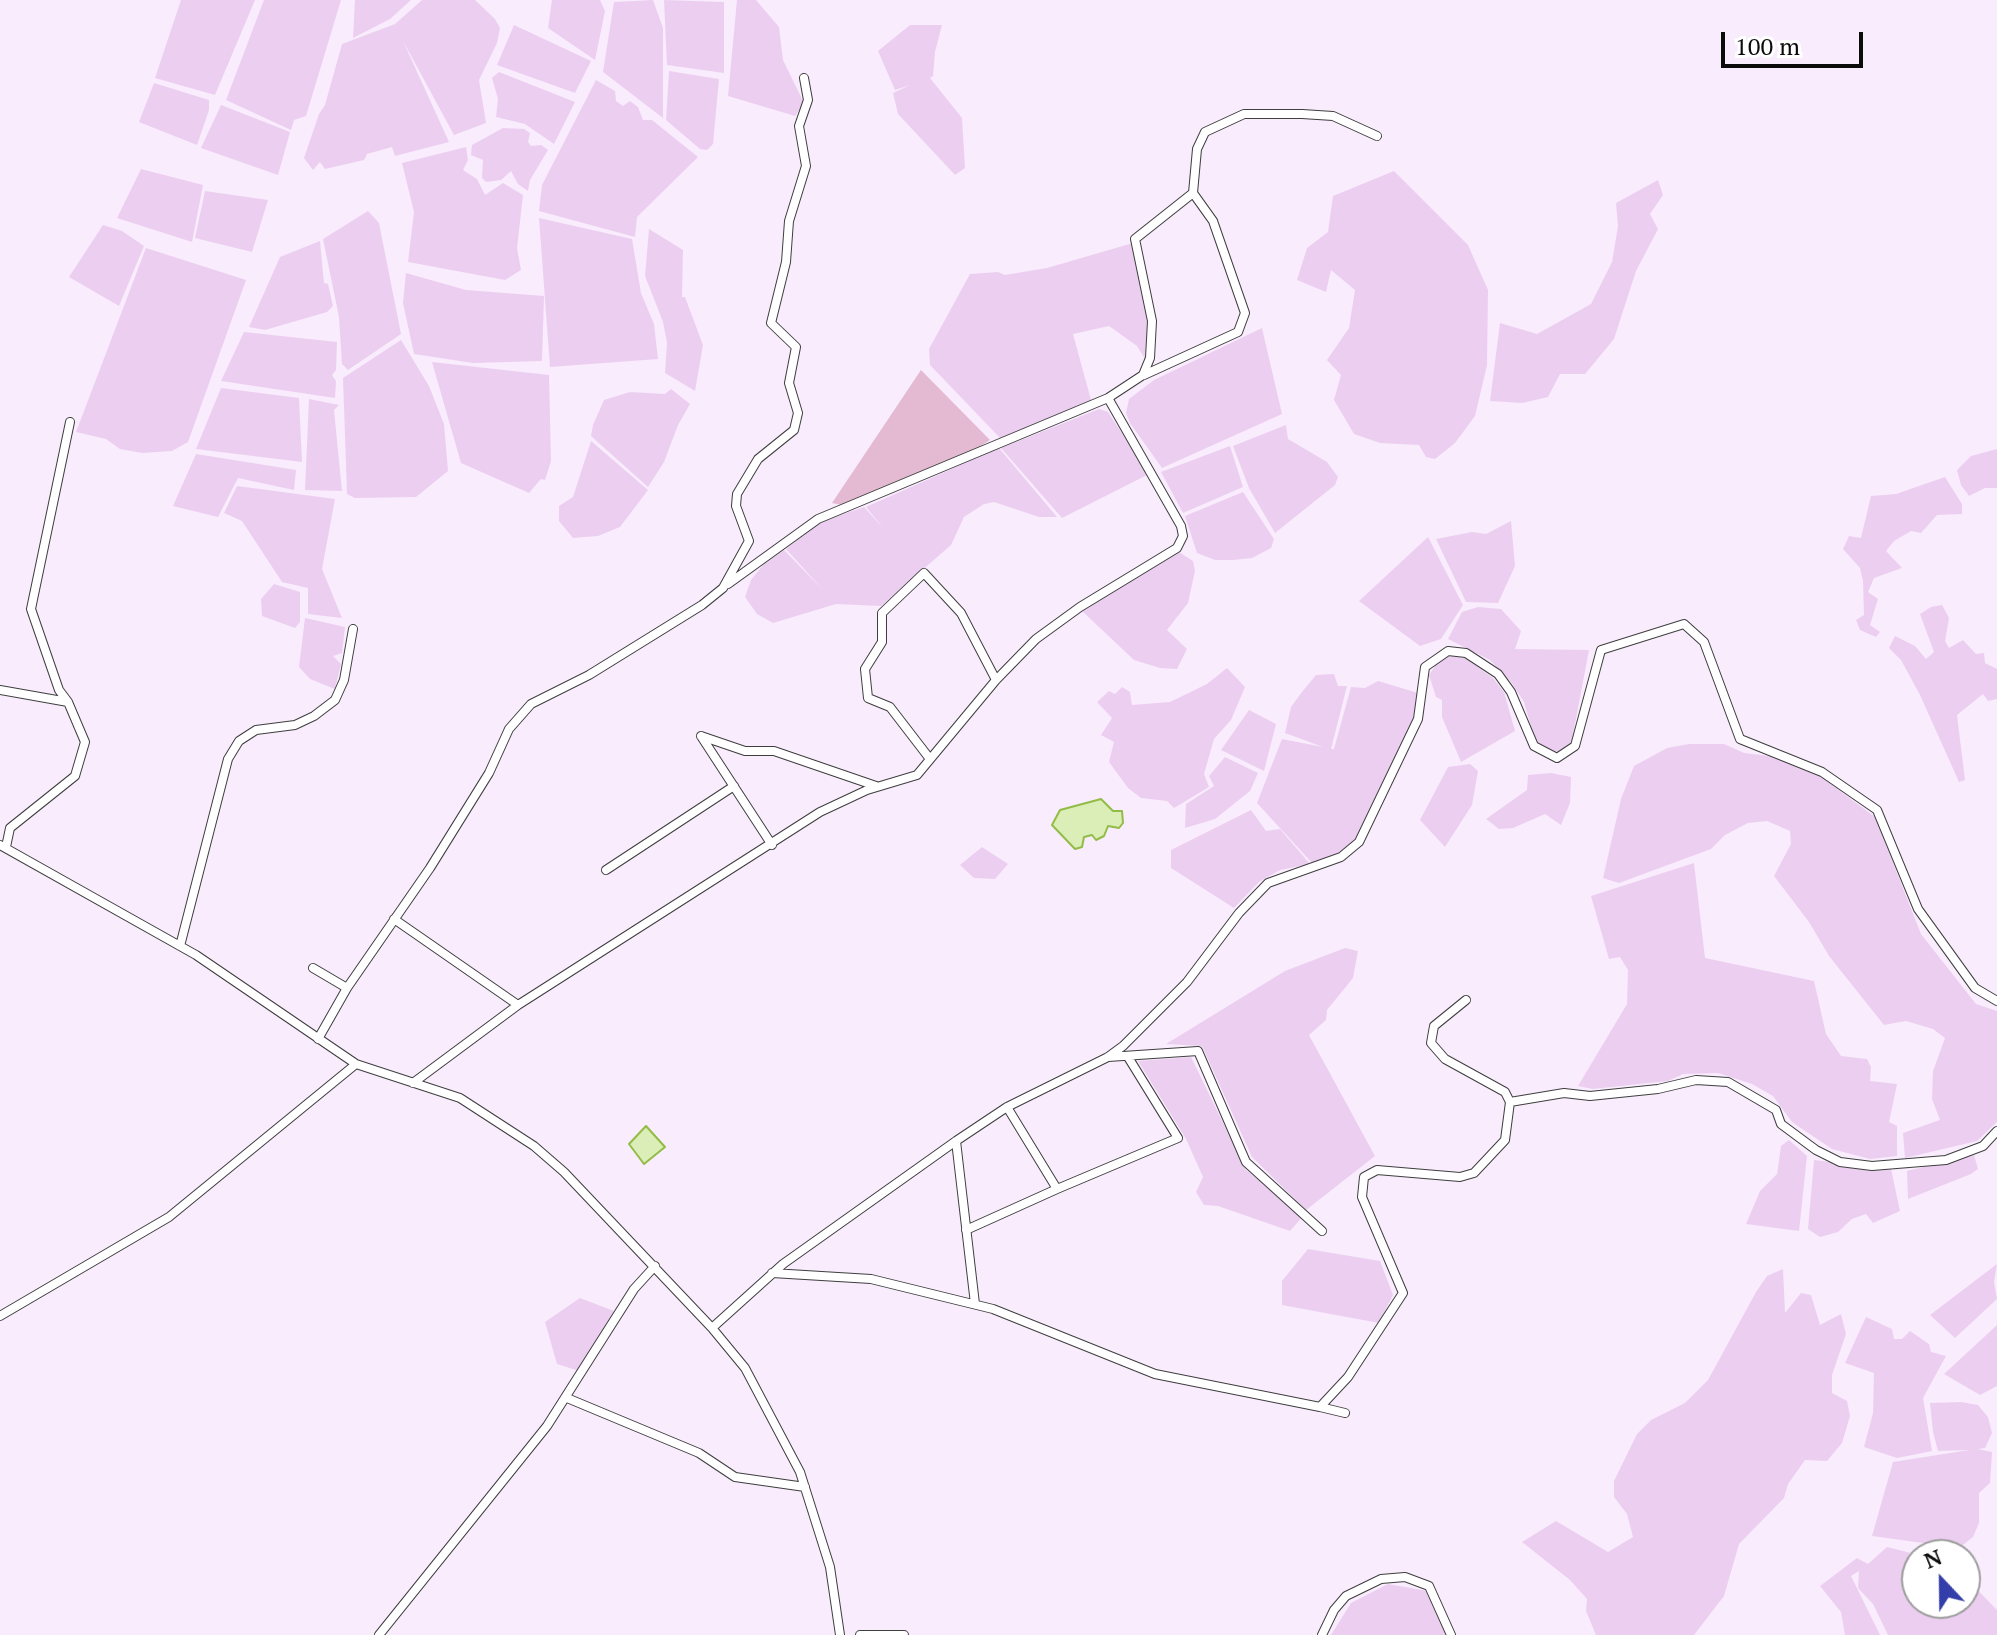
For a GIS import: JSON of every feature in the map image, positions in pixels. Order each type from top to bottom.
[{"type":"street","points":[[723,588],[749,541],[736,506],[737,494],[758,459],[794,430],[798,413],[789,383],[796,347],[771,323],[786,262],[789,221],[806,166],[799,126],[808,100],[804,78]]},
{"type":"street","points":[[318,1039],[347,988],[489,773],[509,729],[531,704],[589,675],[702,605],[818,519],[1108,398],[1143,375],[1238,332],[1245,313],[1213,221],[1193,193],[1197,149],[1205,132],[1244,114],[1333,116],[1377,136]]},
{"type":"street","points":[[1143,375],[1150,358],[1152,321],[1135,239],[1193,193]]},
{"type":"street","points":[[413,1083],[518,1005],[846,798],[917,775],[996,680],[1048,630],[1182,542],[1181,526],[1108,398]]},
{"type":"street","points":[[70,422],[31,609],[59,690],[68,702],[85,742],[75,776],[10,828],[3,846],[180,946],[356,1064],[460,1098],[534,1146],[564,1172],[655,1266],[745,1368],[787,1445],[805,1487],[830,1567],[840,1635]]},
{"type":"street","points":[[930,759],[890,707],[868,698],[865,669],[882,642],[882,613],[924,573],[961,613],[996,680]]},
{"type":"street","points":[[712,1328],[772,1273],[956,1141],[1007,1107],[1108,1057],[1187,982],[1239,913],[1268,883],[1341,857],[1359,842],[1418,719],[1425,667],[1448,651],[1466,653],[1498,674],[1511,692],[1534,746],[1557,758],[1575,746],[1601,650],[1684,624],[1704,642],[1740,739],[1822,772],[1877,810],[1918,909],[1975,988],[1997,1001]]},
{"type":"street","points":[[180,946],[228,759],[239,741],[256,730],[295,725],[314,716],[335,700],[344,680],[353,629]]},
{"type":"street","points":[[0,690],[68,702]]},
{"type":"street","points":[[772,845],[701,736],[745,751],[774,751],[879,787]]},
{"type":"street","points":[[606,870],[734,786]]},
{"type":"street","points":[[394,919],[518,1005]]},
{"type":"street","points":[[313,968],[347,988]]},
{"type":"street","points":[[1320,1407],[1348,1377],[1403,1293],[1362,1197],[1364,1177],[1377,1170],[1460,1177],[1474,1173],[1505,1140],[1510,1102],[1505,1092],[1445,1059],[1431,1043],[1434,1026],[1466,1000]]},
{"type":"street","points":[[1108,1057],[1198,1051],[1246,1162],[1322,1231]]},
{"type":"street","points":[[966,1230],[1178,1138],[1128,1057]]},
{"type":"street","points":[[0,1316],[169,1217],[356,1064]]},
{"type":"street","points":[[1510,1102],[1564,1093],[1590,1096],[1658,1089],[1696,1080],[1728,1082],[1776,1110],[1781,1124],[1816,1150],[1840,1162],[1872,1166],[1946,1160],[1983,1146],[1997,1131]]},
{"type":"street","points":[[1007,1107],[1057,1189]]},
{"type":"street","points":[[956,1141],[975,1304]]},
{"type":"street","points":[[379,1635],[567,1398],[634,1289],[655,1266]]},
{"type":"street","points":[[772,1273],[871,1279],[975,1304],[1155,1374],[1345,1413]]},
{"type":"street","points":[[567,1398],[699,1453],[735,1477],[805,1487]]},
{"type":"street","points":[[1322,1635],[1334,1610],[1346,1596],[1381,1579],[1405,1577],[1429,1586],[1451,1635]]},
{"type":"street","points":[[860,1635],[904,1635]]},
{"type":"shaded area","points":[[181,0],[255,0],[215,95],[155,78]]},
{"type":"shaded area","points":[[264,0],[341,0],[306,116],[294,120],[291,130],[226,100]]},
{"type":"shaded area","points":[[355,0],[411,0],[390,19],[353,38]]},
{"type":"shaded area","points":[[422,0],[475,0],[500,28],[497,43],[479,80],[486,123],[454,135],[403,41],[449,142],[395,156],[392,147],[367,154],[364,160],[325,169],[320,162],[313,170],[304,158],[325,105],[342,44],[395,24]]},
{"type":"shaded area","points":[[552,0],[600,0],[605,11],[595,60],[548,28]]},
{"type":"shaded area","points":[[653,0],[663,28],[663,118],[603,72],[614,2]]},
{"type":"shaded area","points":[[664,0],[724,2],[724,73],[667,65]]},
{"type":"shaded area","points":[[737,0],[756,0],[779,27],[783,60],[804,103],[795,116],[728,96]]},
{"type":"shaded area","points":[[514,25],[591,61],[575,93],[497,65]]},
{"type":"shaded area","points":[[910,25],[942,25],[933,76],[930,78],[962,118],[965,168],[955,175],[898,114],[893,93],[910,85],[895,90],[878,51]]},
{"type":"shaded area","points":[[669,71],[719,79],[713,144],[707,150],[700,149],[666,120]]},
{"type":"shaded area","points":[[499,72],[575,102],[554,144],[525,124],[496,117],[498,99],[492,78]]},
{"type":"shaded area","points":[[596,80],[615,91],[616,101],[623,106],[630,101],[638,107],[643,120],[652,120],[698,157],[637,217],[635,237],[539,211],[542,185]]},
{"type":"shaded area","points":[[154,83],[209,100],[209,110],[197,145],[139,122]]},
{"type":"shaded area","points":[[221,105],[290,132],[278,175],[201,148]]},
{"type":"shaded area","points":[[503,128],[524,129],[530,133],[528,142],[531,146],[541,145],[548,150],[530,180],[528,191],[518,184],[511,171],[501,180],[486,182],[482,178],[483,160],[471,155],[472,145]]},
{"type":"shaded area","points":[[466,147],[468,160],[463,170],[477,179],[485,195],[503,183],[523,195],[517,248],[521,270],[505,280],[408,262],[414,212],[402,163]]},
{"type":"shaded area","points":[[141,169],[203,185],[192,242],[117,218]]},
{"type":"shaded area","points":[[1394,171],[1468,245],[1488,290],[1487,365],[1475,416],[1455,443],[1435,459],[1426,457],[1419,445],[1380,443],[1354,434],[1334,400],[1341,375],[1327,360],[1349,328],[1355,290],[1331,270],[1326,292],[1297,280],[1307,248],[1328,232],[1333,196]]},
{"type":"shaded area","points":[[1658,180],[1663,195],[1650,214],[1658,229],[1636,271],[1614,339],[1585,374],[1560,374],[1548,397],[1522,403],[1490,401],[1500,323],[1537,334],[1591,304],[1612,262],[1618,226],[1616,203]]},
{"type":"shaded area","points":[[205,191],[268,200],[252,252],[195,238]]},
{"type":"shaded area","points":[[368,211],[379,223],[401,334],[348,370],[342,364],[339,317],[323,239]]},
{"type":"shaded area","points":[[539,218],[632,239],[641,293],[654,324],[658,359],[550,367]]},
{"type":"shaded area","points":[[103,225],[122,231],[144,246],[119,306],[69,277]]},
{"type":"shaded area","points":[[649,229],[683,250],[682,297],[685,297],[703,345],[695,391],[665,373],[667,343],[663,322],[645,276]]},
{"type":"shaded area","points":[[320,241],[324,283],[328,284],[333,306],[327,312],[265,330],[249,327],[280,257]]},
{"type":"shaded area","points":[[1133,243],[1148,326],[1145,359],[1137,346],[1109,326],[1073,334],[1091,400],[1001,439],[930,365],[929,349],[970,274],[998,272],[1005,275],[1047,268]]},
{"type":"shaded area","points":[[146,248],[246,280],[188,442],[172,451],[142,453],[120,449],[106,439],[76,432]]},
{"type":"shaded area","points":[[406,273],[466,290],[544,296],[542,361],[473,363],[414,354],[403,303]]},
{"type":"shaded area","points":[[1262,328],[1282,414],[1162,468],[1130,423],[1126,413],[1129,399],[1154,380]]},
{"type":"shaded area","points":[[244,332],[337,342],[336,370],[332,375],[336,381],[335,398],[221,381]]},
{"type":"shaded area","points":[[401,340],[429,386],[444,424],[448,471],[416,497],[355,498],[347,494],[343,378]]},
{"type":"shaded area","points":[[432,362],[549,375],[551,461],[545,480],[541,479],[529,493],[461,463]]},
{"type":"shaded area","points":[[921,370],[990,440],[968,454],[842,505],[832,503]]},
{"type":"shaded area","points":[[221,388],[299,398],[302,462],[196,449]]},
{"type":"shaded area","points":[[671,389],[690,404],[664,462],[648,487],[591,436],[593,425],[604,400],[630,392],[665,394]]},
{"type":"shaded area","points":[[309,399],[339,405],[334,410],[342,491],[305,490]]},
{"type":"shaded area","points":[[1099,409],[1108,412],[1149,474],[1062,518],[1001,448]]},
{"type":"shaded area","points":[[1286,425],[1288,439],[1327,462],[1338,477],[1335,485],[1275,533],[1249,488],[1233,446]]},
{"type":"shaded area","points":[[591,441],[648,490],[620,527],[598,536],[573,538],[559,521],[559,506],[573,497]]},
{"type":"shaded area","points":[[1230,446],[1243,487],[1183,513],[1161,472]]},
{"type":"shaded area","points":[[999,448],[1057,517],[1039,517],[994,502],[984,504],[964,517],[951,545],[881,606],[836,604],[773,623],[757,614],[745,597],[751,580],[763,565],[784,550],[823,590],[786,549],[820,522],[864,507],[883,528],[866,507]]},
{"type":"shaded area","points":[[1997,449],[1997,488],[1985,488],[1969,496],[1961,485],[1957,470],[1971,456]]},
{"type":"shaded area","points":[[196,454],[296,470],[294,490],[238,478],[218,517],[173,506]]},
{"type":"shaded area","points":[[1945,477],[1962,504],[1962,514],[1937,515],[1921,533],[1911,531],[1894,541],[1886,551],[1902,568],[1874,578],[1868,592],[1878,599],[1870,625],[1880,632],[1876,637],[1860,630],[1856,620],[1864,615],[1863,581],[1860,568],[1843,549],[1849,536],[1861,538],[1871,496],[1896,494]]},
{"type":"shaded area","points":[[237,486],[335,499],[322,569],[342,618],[308,614],[308,588],[282,582],[242,521],[224,513]]},
{"type":"shaded area","points":[[1243,492],[1274,539],[1271,548],[1252,558],[1233,560],[1215,560],[1197,553],[1185,516]]},
{"type":"shaded area","points":[[1511,521],[1515,566],[1498,603],[1466,602],[1436,539],[1472,532],[1486,534]]},
{"type":"shaded area","points":[[1428,537],[1463,605],[1441,639],[1420,646],[1359,601]]},
{"type":"shaded area","points":[[1179,552],[1193,561],[1195,571],[1188,603],[1167,630],[1187,649],[1177,669],[1160,668],[1134,660],[1082,611]]},
{"type":"shaded area","points":[[274,584],[300,592],[300,622],[295,628],[262,616],[261,599]]},
{"type":"shaded area","points":[[1942,605],[1949,618],[1945,641],[1949,648],[1963,640],[1976,654],[1984,653],[1985,663],[1997,669],[1997,699],[1988,701],[1983,694],[1957,715],[1965,780],[1959,782],[1920,695],[1901,660],[1889,648],[1895,636],[1915,646],[1926,659],[1934,652],[1920,614]]},
{"type":"shaded area","points":[[1478,607],[1501,609],[1521,631],[1515,649],[1589,650],[1571,745],[1559,754],[1544,751],[1535,740],[1524,702],[1511,682],[1490,660],[1448,639],[1462,612]]},
{"type":"shaded area","points":[[305,618],[345,627],[342,653],[333,656],[341,664],[335,689],[310,679],[299,667]]},
{"type":"shaded area","points":[[1451,655],[1465,658],[1493,678],[1504,692],[1515,731],[1461,762],[1442,717],[1442,700],[1436,697],[1429,675],[1439,660]]},
{"type":"shaded area","points":[[1227,668],[1245,687],[1231,720],[1214,739],[1204,774],[1209,787],[1174,808],[1167,801],[1141,798],[1128,788],[1109,762],[1114,742],[1101,735],[1112,718],[1097,702],[1109,691],[1115,694],[1122,687],[1130,692],[1132,705],[1170,702],[1207,684]]},
{"type":"shaded area","points":[[1334,674],[1338,686],[1347,686],[1331,749],[1334,749],[1351,687],[1365,688],[1378,681],[1418,693],[1416,715],[1352,846],[1313,864],[1257,803],[1282,739],[1323,747],[1285,733],[1291,707],[1316,675]]},
{"type":"shaded area","points":[[1249,710],[1276,724],[1264,771],[1221,750]]},
{"type":"shaded area","points":[[1689,744],[1724,744],[1744,753],[1777,757],[1822,772],[1828,782],[1875,817],[1921,934],[1976,1004],[1997,1011],[1997,1122],[1977,1141],[1905,1158],[1903,1133],[1940,1120],[1932,1099],[1933,1071],[1945,1038],[1933,1029],[1906,1021],[1884,1025],[1829,956],[1809,922],[1774,876],[1791,844],[1790,831],[1767,821],[1748,823],[1725,835],[1711,849],[1619,883],[1603,878],[1621,799],[1634,766],[1667,748]]},
{"type":"shaded area","points":[[1225,757],[1258,773],[1250,791],[1215,819],[1185,828],[1186,804],[1214,786],[1209,776]]},
{"type":"shaded area","points":[[1470,764],[1478,771],[1472,805],[1445,847],[1420,820],[1448,767]]},
{"type":"shaded area","points":[[1551,773],[1571,777],[1570,803],[1561,825],[1545,814],[1513,828],[1499,829],[1486,819],[1527,790],[1528,775]]},
{"type":"shaded area","points":[[1101,799],[1113,811],[1122,811],[1123,823],[1119,828],[1108,826],[1104,836],[1096,840],[1092,835],[1084,837],[1082,847],[1075,849],[1052,825],[1060,810]]},
{"type":"shaded area","points":[[1251,810],[1266,831],[1280,829],[1310,864],[1280,870],[1259,882],[1234,908],[1171,868],[1171,850]]},
{"type":"shaded area","points":[[982,847],[1008,864],[995,879],[974,878],[960,865]]},
{"type":"shaded area","points":[[1694,863],[1705,958],[1814,981],[1826,1034],[1841,1056],[1867,1059],[1871,1067],[1870,1081],[1897,1084],[1889,1122],[1897,1126],[1897,1156],[1870,1159],[1832,1149],[1792,1122],[1773,1096],[1752,1084],[1718,1073],[1683,1074],[1668,1081],[1593,1089],[1578,1086],[1627,1004],[1628,970],[1620,957],[1609,959],[1591,896]]},
{"type":"shaded area","points":[[1345,948],[1358,951],[1353,978],[1327,1010],[1326,1020],[1309,1035],[1375,1156],[1306,1210],[1252,1157],[1202,1046],[1166,1044],[1285,971]]},
{"type":"shaded area","points":[[1191,1057],[1246,1170],[1304,1215],[1290,1231],[1218,1206],[1204,1205],[1196,1192],[1203,1177],[1186,1139],[1138,1061]]},
{"type":"shaded area","points":[[646,1126],[665,1147],[644,1164],[629,1144]]},
{"type":"shaded area","points":[[1789,1140],[1807,1156],[1799,1231],[1746,1224],[1760,1191],[1777,1174],[1781,1146]]},
{"type":"shaded area","points":[[1974,1155],[1978,1169],[1971,1174],[1908,1199],[1907,1171]]},
{"type":"shaded area","points":[[1814,1160],[1891,1169],[1900,1211],[1873,1223],[1866,1214],[1852,1219],[1838,1232],[1820,1237],[1808,1229]]},
{"type":"shaded area","points":[[1308,1249],[1380,1261],[1393,1295],[1379,1323],[1282,1305],[1282,1281]]},
{"type":"shaded area","points":[[1997,1264],[1994,1282],[1997,1299],[1955,1338],[1930,1315]]},
{"type":"shaded area","points":[[1783,1269],[1785,1313],[1801,1293],[1811,1295],[1820,1325],[1841,1314],[1846,1334],[1832,1375],[1832,1393],[1847,1401],[1850,1416],[1842,1443],[1827,1461],[1805,1460],[1788,1484],[1784,1498],[1739,1544],[1724,1596],[1694,1635],[1596,1635],[1586,1611],[1587,1599],[1570,1580],[1522,1542],[1556,1521],[1608,1552],[1633,1537],[1627,1514],[1614,1497],[1614,1481],[1637,1434],[1651,1420],[1685,1403],[1708,1380],[1756,1292],[1767,1276]]},
{"type":"shaded area","points":[[580,1298],[614,1311],[579,1371],[557,1364],[545,1322]]},
{"type":"shaded area","points":[[1866,1317],[1892,1329],[1894,1339],[1902,1339],[1910,1331],[1929,1344],[1931,1352],[1946,1356],[1923,1398],[1932,1451],[1897,1458],[1864,1447],[1873,1413],[1874,1373],[1845,1363]]},
{"type":"shaded area","points":[[1997,1325],[1997,1386],[1980,1395],[1944,1374]]},
{"type":"shaded area","points":[[1930,1403],[1978,1405],[1988,1417],[1992,1433],[1985,1448],[1978,1449],[1992,1452],[1990,1483],[1979,1493],[1979,1523],[1973,1537],[1901,1540],[1872,1536],[1893,1462],[1969,1450],[1938,1451]]},
{"type":"shaded area","points":[[1887,1547],[1901,1550],[1901,1619],[1981,1619],[1981,1594],[1997,1610],[1997,1635],[1888,1635],[1873,1604],[1858,1588],[1859,1571],[1851,1576],[1880,1635],[1845,1635],[1841,1612],[1820,1586],[1857,1558],[1868,1564]]},
{"type":"shaded area","points":[[1388,1584],[1428,1591],[1447,1635],[1331,1635],[1351,1603]]}]
